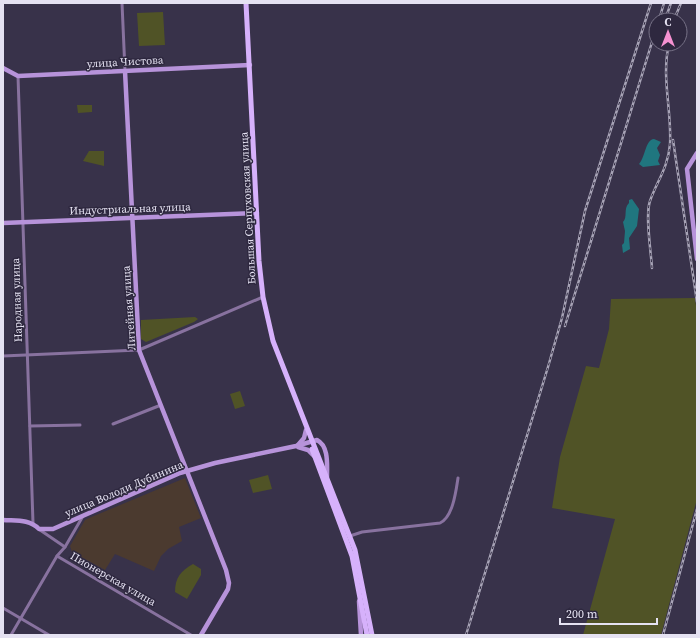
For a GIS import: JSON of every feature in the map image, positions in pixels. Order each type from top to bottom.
[{"type":"main road","name":"Большая Серпуховская улица","points":[[246,3],[257,213],[264,297],[272,341],[306,430],[327,477],[350,536],[360,568],[370,626],[373,635]]},
{"type":"main road","name":"Большая Серпуховская улица","points":[[311,442],[314,456],[352,556],[367,635]]},
{"type":"street","name":"Литейная улица","points":[[122,3],[139,350],[226,570],[229,583],[228,589],[201,635]]},
{"type":"street","name":"улица Чистова","points":[[18,76],[250,66]]},
{"type":"street","points":[[3,68],[18,76]]},
{"type":"street","name":"Народная улица","points":[[18,76],[33,523]]},
{"type":"street","points":[[697,153],[687,169],[697,259]]},
{"type":"street","name":"Индустриальная улица","points":[[3,223],[257,213]]},
{"type":"street","points":[[3,356],[139,350],[264,297]]},
{"type":"street","points":[[113,424],[161,405]]},
{"type":"street","points":[[30,426],[80,425]]},
{"type":"street","points":[[306,430],[304,438],[296,446],[308,450],[314,456]]},
{"type":"street","points":[[311,442],[317,440],[322,445],[328,460],[327,477]]},
{"type":"street","name":"улица Володи Дубинина","points":[[39,529],[53,529],[187,471],[311,442]]},
{"type":"street","points":[[350,536],[362,532],[440,523],[444,521],[454,502],[458,478]]},
{"type":"street","points":[[64,547],[83,516]]},
{"type":"street","points":[[3,520],[23,520],[33,523]]},
{"type":"street","name":"Пионерская улица","points":[[33,523],[64,547],[57,556],[191,635]]},
{"type":"street","points":[[11,635],[57,556]]},
{"type":"street","points":[[360,594],[361,635]]},
{"type":"street","points":[[3,608],[49,635]]},
{"type":"shaded area","points":[[163,12],[165,45],[139,46],[137,13]]},
{"type":"shaded area","points":[[77,105],[92,105],[92,112],[78,113]]},
{"type":"shaded area","points":[[654,139],[661,142],[657,148],[660,155],[658,161],[660,165],[643,167],[639,164],[647,145]]},
{"type":"shaded area","points":[[89,151],[104,151],[104,166],[83,161]]},
{"type":"shaded area","points":[[632,199],[639,209],[637,226],[629,238],[630,249],[623,253],[622,245],[624,243],[625,231],[623,222],[627,205],[629,200]]},
{"type":"shaded area","points":[[695,298],[697,313],[697,499],[661,635],[583,635],[615,519],[552,508],[560,457],[586,366],[599,368],[609,329],[611,299]]},
{"type":"shaded area","points":[[195,317],[198,319],[194,322],[146,342],[141,339],[141,320]]},
{"type":"shaded area","points":[[240,391],[245,406],[235,409],[230,394]]},
{"type":"shaded area","points":[[268,475],[272,489],[253,493],[249,480]]},
{"type":"shaded area","points":[[185,478],[201,518],[179,527],[182,541],[168,549],[161,556],[154,571],[115,554],[105,570],[72,552],[70,546],[85,520]]},
{"type":"shaded area","points":[[193,564],[201,569],[201,575],[187,599],[175,592],[175,587],[180,575],[185,569]]},
{"type":"railway","points":[[466,635],[562,318],[585,211],[651,3]]},
{"type":"railway","points":[[661,12],[664,3]]},
{"type":"railway","points":[[668,12],[671,3]]},
{"type":"railway","points":[[677,12],[681,3]]},
{"type":"railway","points":[[565,326],[649,52]]},
{"type":"railway","points":[[652,268],[648,224],[649,207],[650,201],[665,167],[670,144],[670,119],[666,81],[668,52]]},
{"type":"railway","points":[[673,140],[697,302]]},
{"type":"railway","points":[[663,635],[697,509]]}]
